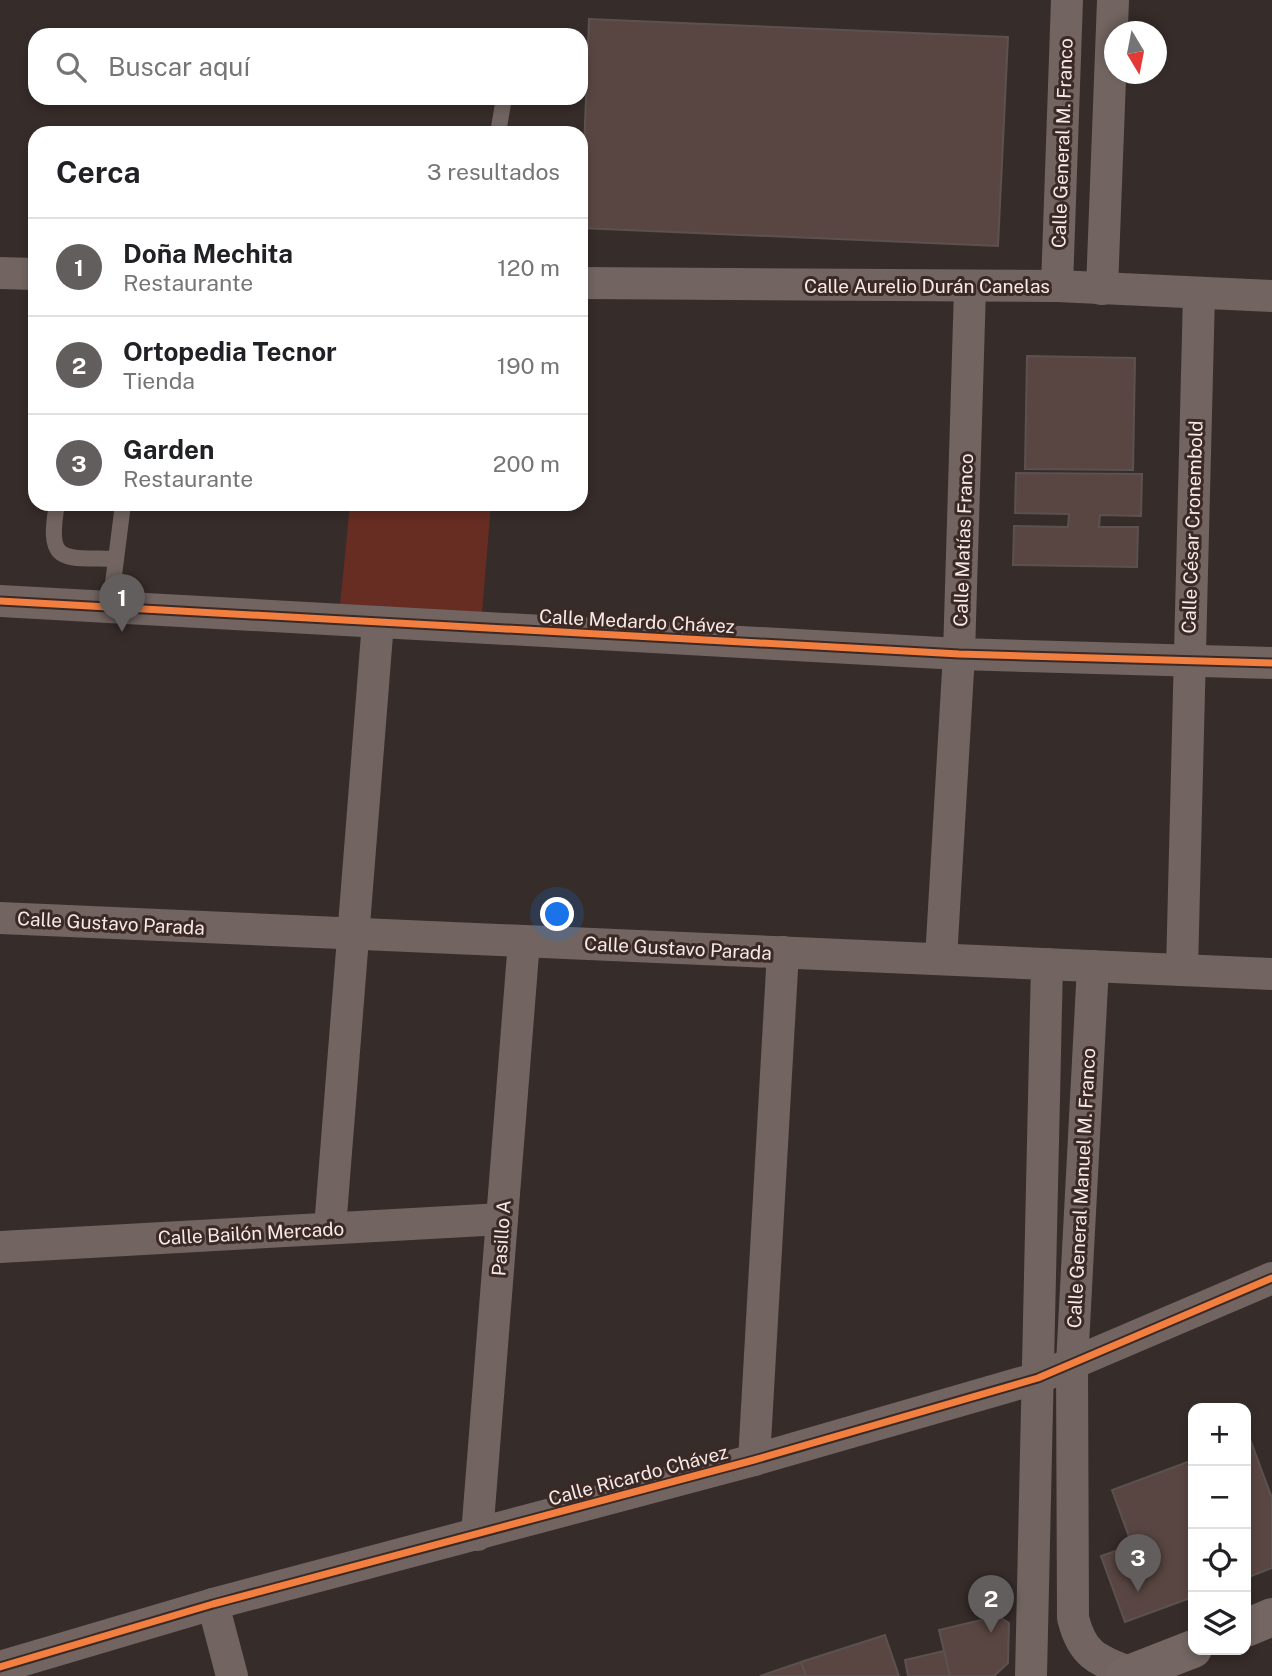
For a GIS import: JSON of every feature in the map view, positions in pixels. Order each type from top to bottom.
[{"type":"main road","points":[[1251,1626],[1272,1617]]},
{"type":"main road","points":[[1127,1675],[1188,1650]]},
{"type":"street","name":"Calle General M. Franco","points":[[1058,286],[1067,0]]},
{"type":"street","points":[[1102,289],[1112,0]]},
{"type":"street","points":[[1062,160],[1105,161]]},
{"type":"street","points":[[0,274],[28,274]]},
{"type":"street","name":"Calle Aurelio Durán Canelas","points":[[588,283],[970,288],[1058,286],[1272,296]]},
{"type":"street","name":"Calle Matías Franco","points":[[941,959],[960,654],[970,288]]},
{"type":"street","name":"Calle César Cronembold","points":[[1182,970],[1199,294]]},
{"type":"street","name":"Calle Medardo Chávez","points":[[0,601],[960,654],[1272,663]]},
{"type":"street","points":[[330,1228],[378,622]]},
{"type":"street","name":"Calle Gustavo Parada","points":[[0,918],[1272,974]]},
{"type":"street","name":"Pasillo A","points":[[477,1535],[524,941]]},
{"type":"street","points":[[754,1460],[783,952]]},
{"type":"street","name":"Calle General Manuel M. Franco","points":[[1031,1676],[1047,964]]},
{"type":"street","name":"Calle General Manuel M. Franco","points":[[1093,966],[1072,1364],[1073,1618],[1079,1641],[1097,1660],[1127,1675]]},
{"type":"street","name":"Calle Bailón Mercado","points":[[0,1247],[502,1219]]},
{"type":"street","name":"Calle Ricardo Chávez","points":[[0,1667],[213,1604],[754,1460],[1038,1378],[1272,1279]]},
{"type":"street","points":[[213,1604],[232,1676]]},
{"type":"lane","points":[[499,126],[503,105]]},
{"type":"lane","points":[[56,511],[52,541],[56,550],[65,556],[116,559]]},
{"type":"lane","points":[[110,607],[122,511]]},
{"type":"shaded area","points":[[349,511],[490,511],[482,613],[340,606]]},
{"type":"building","points":[[589,19],[1008,37],[998,246],[588,228],[588,126],[585,126],[586,105],[588,105]]},
{"type":"building","points":[[1027,356],[1135,358],[1133,470],[1025,469]]},
{"type":"building","points":[[1016,473],[1142,474],[1141,516],[1100,515],[1099,527],[1138,527],[1137,567],[1013,565],[1014,526],[1068,527],[1069,514],[1015,513]]},
{"type":"building","points":[[1251,1442],[1272,1498],[1272,1568],[1251,1576]]},
{"type":"building","points":[[1188,1462],[1188,1599],[1125,1622],[1101,1556],[1132,1545],[1112,1490]]},
{"type":"building","points":[[998,1616],[1009,1623],[1008,1663],[994,1676],[950,1676],[939,1630]]},
{"type":"building","points":[[885,1635],[899,1676],[806,1676],[801,1662]]},
{"type":"building","points":[[944,1651],[950,1676],[908,1676],[905,1660]]},
{"type":"building","points":[[801,1662],[806,1676],[760,1676]]},
{"type":"cycle path","points":[[0,601],[959,654],[1272,663]]},
{"type":"cycle path","points":[[0,1667],[213,1604],[754,1460],[1038,1378],[1272,1278]]},
{"type":"place","name":"Doña Mechita","points":[[122,632]]},
{"type":"place","name":"Garden","points":[[1138,1592]]},
{"type":"place","name":"Ortopedia Tecnor","points":[[991,1633]]}]
